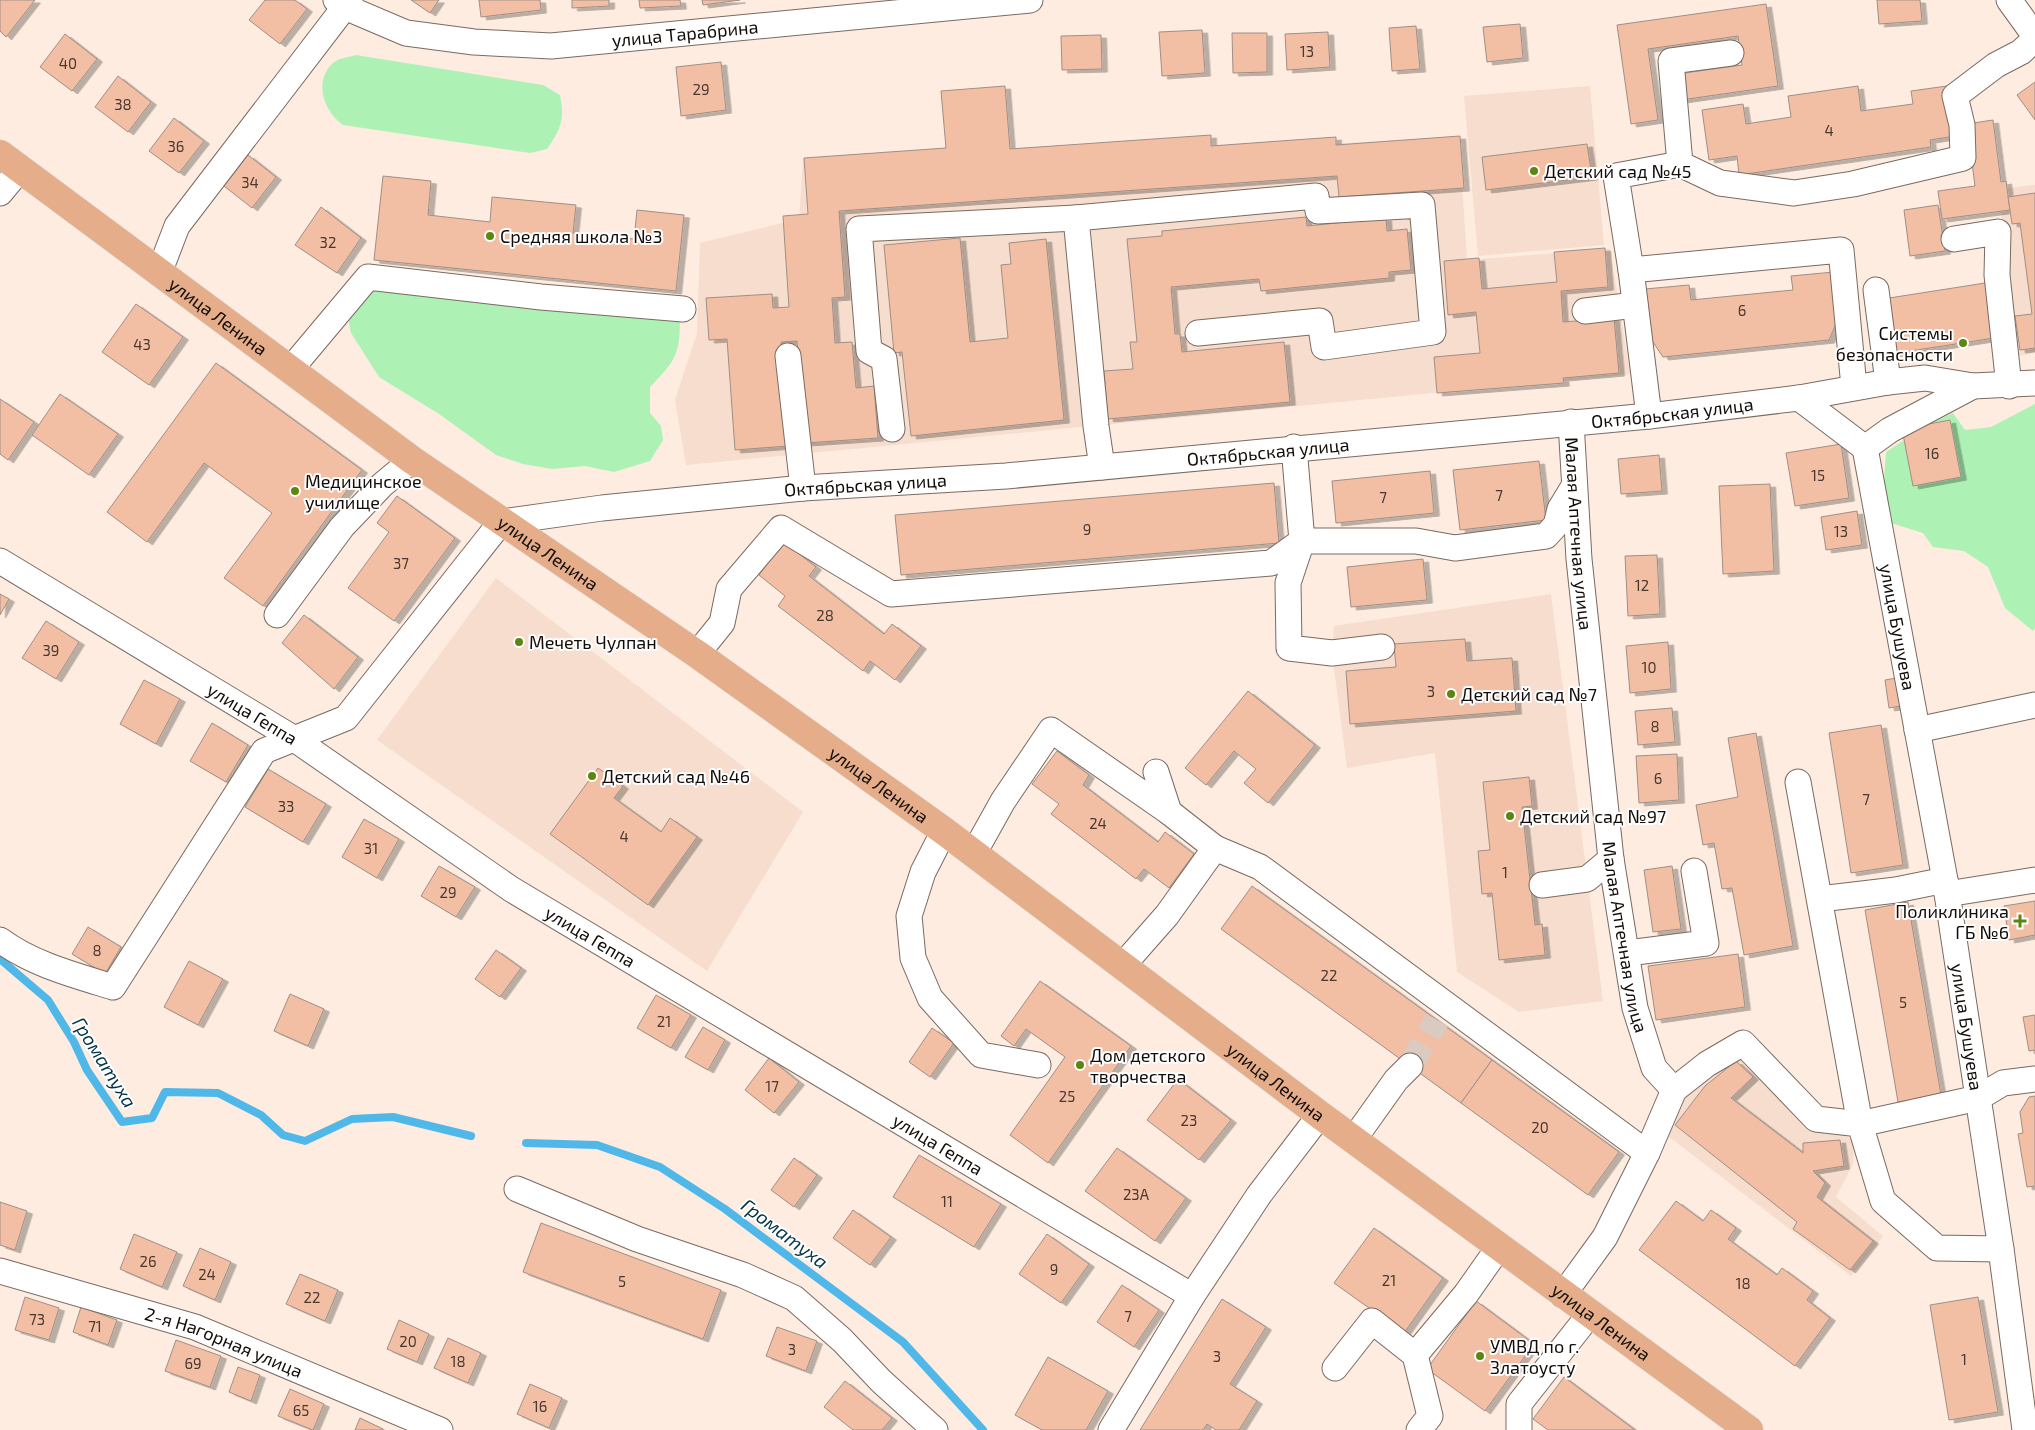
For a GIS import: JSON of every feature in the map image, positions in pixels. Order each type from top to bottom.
[{"type":"main road","name":"улица Ленина","points":[[10,161],[412,460],[697,654],[944,831],[1320,1115],[1749,1430]]},
{"type":"street","name":"улица Тарабрина","points":[[344,2],[406,33],[474,42],[552,46],[1030,0]]},
{"type":"street","points":[[1648,416],[1631,270],[1616,176],[1680,164],[1720,183],[1794,193],[1853,184],[1963,158],[1962,125],[1955,96],[1996,64],[2022,52],[2035,38],[2009,0]]},
{"type":"street","points":[[159,272],[177,226],[344,2]]},
{"type":"street","points":[[1680,164],[1671,61],[1731,53]]},
{"type":"street","points":[[0,194],[10,161]]},
{"type":"street","points":[[892,430],[884,358],[869,351],[859,228],[1076,218],[1316,196],[1318,211],[1422,205],[1433,332],[1324,347],[1320,322],[1198,333]]},
{"type":"street","points":[[1076,218],[1097,434],[1102,467]]},
{"type":"street","points":[[1954,239],[1998,232],[1997,275],[2009,386]]},
{"type":"street","points":[[1631,270],[1841,250],[1854,387]]},
{"type":"street","points":[[290,370],[368,278],[541,297],[683,309]]},
{"type":"street","points":[[1876,290],[1888,382]]},
{"type":"street","points":[[1585,311],[1635,305]]},
{"type":"street","points":[[788,356],[803,488]]},
{"type":"street","name":"Октябрьская улица","points":[[502,522],[602,508],[803,488],[1006,476],[1294,447],[1648,416],[1798,398],[1854,387],[1925,378],[1973,386],[2009,386],[2035,383]]},
{"type":"street","points":[[1798,398],[1865,448],[1890,430],[1973,386]]},
{"type":"street","name":"Малая Аптечная улица","points":[[1570,422],[1579,559],[1611,859],[1636,1008],[1654,1068],[1674,1090]]},
{"type":"street","points":[[1294,447],[1302,541],[1288,583],[1289,648],[1332,652],[1382,647]]},
{"type":"street","name":"улица Бушуева","points":[[1865,448],[1946,887],[2001,1249],[2025,1430]]},
{"type":"street","points":[[277,615],[342,526],[382,485],[412,460]]},
{"type":"street","points":[[697,654],[722,623],[729,590],[782,528],[891,594],[1271,563],[1302,541],[1416,540],[1455,548],[1546,536],[1556,525],[1560,509],[1574,486]]},
{"type":"street","points":[[5,948],[72,974],[113,987],[264,751],[346,718],[502,522]]},
{"type":"street","name":"улица Геппа","points":[[0,561],[293,738],[511,889],[1192,1296]]},
{"type":"street","points":[[1917,730],[2035,705]]},
{"type":"street","points":[[974,853],[1003,801],[1051,730],[1169,812],[1215,848],[1260,867],[1443,1014],[1647,1153]]},
{"type":"street","points":[[1156,772],[1169,812]]},
{"type":"street","points":[[1798,782],[1860,1124],[1883,1201],[1938,1248],[2001,1249]]},
{"type":"street","points":[[944,831],[923,872],[909,916],[913,958],[930,998],[981,1056],[1038,1065]]},
{"type":"street","points":[[1123,965],[1167,915],[1215,848]]},
{"type":"street","points":[[1542,885],[1587,879],[1611,859]]},
{"type":"street","points":[[1628,953],[1706,944],[1694,871]]},
{"type":"street","points":[[1820,899],[1896,890],[2035,880]]},
{"type":"street","points":[[1563,1294],[1605,1237],[1647,1153],[1674,1090],[1707,1064],[1743,1043],[1816,1118],[1860,1124],[1978,1098],[2003,1083],[2035,1079]]},
{"type":"street","points":[[1354,1139],[1396,1080],[1410,1066]]},
{"type":"street","points":[[1111,1430],[1192,1296],[1259,1195],[1320,1115]]},
{"type":"street","points":[[517,1189],[637,1239],[743,1275],[794,1298],[842,1340],[881,1381],[936,1430]]},
{"type":"street","points":[[1415,1354],[1466,1294],[1499,1247]]},
{"type":"street","name":"2-я Нагорная улица","points":[[0,1271],[195,1327],[440,1430]]},
{"type":"street","points":[[1519,1430],[1518,1404],[1590,1314]]},
{"type":"street","points":[[1335,1368],[1372,1321],[1415,1354],[1430,1416],[1419,1430]]},
{"type":"shaded area","name":"Детский сад №45","points":[[1590,86],[1604,245],[1478,256],[1464,96]]},
{"type":"shaded area","points":[[1459,137],[1467,260],[1610,249],[1630,374],[686,465],[675,400],[697,333],[700,243],[799,219],[803,159],[1210,138],[1212,150]]},
{"type":"shaded area","points":[[2035,185],[2035,353],[2012,357],[2006,305],[2000,189]]},
{"type":"shaded area","name":"Детский сад №46","points":[[496,578],[803,812],[707,971],[377,740]]},
{"type":"shaded area","points":[[1551,594],[1603,1001],[1519,1012],[1457,972],[1435,753],[1347,768],[1332,653],[1334,626]]},
{"type":"shaded area","points":[[1740,1051],[1854,1142],[1853,1164],[1836,1197],[1883,1236],[1851,1276],[1664,1133],[1688,1091]]},
{"type":"green space","points":[[356,55],[543,85],[560,95],[561,124],[556,136],[547,149],[530,153],[343,125],[330,112],[323,95],[322,86],[328,69],[334,62]]},
{"type":"green space","points":[[402,282],[680,317],[679,340],[675,356],[666,370],[650,387],[650,413],[661,426],[663,440],[650,461],[614,472],[585,466],[552,469],[523,464],[496,455],[439,414],[379,377],[351,333],[346,308],[352,291]]},
{"type":"green space","points":[[2035,404],[2035,628],[2033,631],[2005,608],[1988,567],[1964,551],[1933,547],[1923,533],[1891,523],[1883,494],[1886,452],[1927,425],[1953,413],[1965,430],[1991,427]]},
{"type":"building","points":[[0,0],[35,0],[6,37],[0,31]]},
{"type":"building","points":[[265,0],[295,0],[307,9],[280,44],[249,20]]},
{"type":"building","points":[[411,0],[439,0],[430,13]]},
{"type":"building","points":[[479,0],[540,0],[541,10],[481,17]]},
{"type":"building","points":[[572,0],[609,0],[609,6],[572,8]]},
{"type":"building","points":[[639,0],[680,0],[681,6],[640,8]]},
{"type":"building","points":[[702,0],[740,0],[703,5]]},
{"type":"building","points":[[1877,0],[1920,0],[1922,21],[1879,24]]},
{"type":"building","points":[[1766,4],[1778,86],[1681,100],[1677,74],[1742,65],[1738,36],[1648,49],[1658,120],[1631,124],[1617,25]]},
{"type":"building","points":[[1520,24],[1523,58],[1487,62],[1483,27]]},
{"type":"building","points":[[1416,26],[1420,69],[1392,71],[1389,28]]},
{"type":"building","points":[[1202,30],[1205,73],[1162,76],[1159,32]]},
{"type":"building","points":[[1328,32],[1330,67],[1287,70],[1285,34]]},
{"type":"building","points":[[1232,33],[1267,33],[1267,72],[1233,73]]},
{"type":"building","points":[[65,34],[97,59],[72,91],[40,67]]},
{"type":"building","points":[[1101,35],[1102,69],[1062,70],[1061,36]]},
{"type":"building","points":[[721,62],[726,110],[681,116],[676,67]]},
{"type":"building","points":[[118,76],[151,102],[128,132],[95,107]]},
{"type":"building","points":[[2035,82],[2035,120],[2017,95]]},
{"type":"building","points":[[1005,86],[1010,149],[1211,135],[1211,146],[1336,137],[1336,145],[1460,136],[1464,188],[1339,197],[1337,176],[839,211],[845,297],[832,298],[835,343],[852,342],[856,388],[874,386],[878,438],[805,443],[797,341],[781,342],[788,446],[735,450],[727,339],[709,340],[706,298],[772,294],[773,308],[789,307],[783,216],[808,214],[804,158],[946,148],[941,91]]},
{"type":"building","points":[[1858,86],[1861,111],[1913,104],[1911,91],[1947,86],[1955,136],[1930,140],[1931,147],[1739,175],[1737,156],[1709,160],[1702,110],[1743,104],[1746,124],[1791,117],[1788,96]]},
{"type":"building","points":[[174,118],[204,141],[179,173],[149,151]]},
{"type":"building","points":[[1993,120],[2001,182],[2006,181],[2010,210],[1942,219],[1938,191],[1975,186],[1967,124]]},
{"type":"building","points":[[1587,144],[1592,177],[1486,190],[1482,157]]},
{"type":"building","points":[[248,155],[276,177],[252,208],[224,186]]},
{"type":"building","name":"Средняя школа №3","points":[[383,176],[431,181],[428,215],[490,222],[492,197],[576,205],[573,233],[634,239],[637,210],[684,215],[676,291],[374,260]]},
{"type":"building","points":[[2035,193],[2035,348],[2020,350],[2015,316],[2032,314],[2020,223],[2012,224],[2008,197]]},
{"type":"building","points":[[1938,205],[1945,251],[1910,256],[1904,210]]},
{"type":"building","points":[[321,207],[361,238],[337,273],[295,245]]},
{"type":"building","points":[[1306,217],[1307,226],[1386,218],[1387,231],[1407,229],[1411,270],[1389,272],[1389,278],[1261,291],[1259,279],[1171,287],[1175,334],[1180,334],[1182,352],[1284,342],[1290,402],[1108,419],[1104,371],[1133,369],[1130,342],[1137,342],[1127,239],[1162,236],[1162,231]]},
{"type":"building","points":[[960,238],[970,342],[1008,338],[1001,265],[1011,264],[1009,243],[1046,239],[1064,420],[911,436],[902,352],[894,353],[884,245]]},
{"type":"building","points":[[1605,248],[1608,287],[1561,291],[1563,322],[1614,318],[1619,373],[1563,378],[1564,383],[1437,393],[1434,357],[1480,353],[1476,312],[1448,315],[1444,261],[1479,258],[1482,289],[1557,282],[1554,252]]},
{"type":"building","points":[[1834,272],[1838,319],[1829,340],[1663,357],[1649,336],[1645,289],[1689,285],[1691,300],[1793,290],[1791,276]]},
{"type":"building","points":[[1985,283],[1994,338],[1891,354],[1883,299]]},
{"type":"building","points":[[136,304],[183,337],[149,385],[102,352]]},
{"type":"building","name":"Медицинское училище","points":[[216,363],[362,470],[263,606],[224,578],[272,513],[204,463],[147,542],[107,512]]},
{"type":"building","points":[[60,394],[118,434],[89,475],[32,435]]},
{"type":"building","points":[[0,399],[34,422],[8,460],[0,454]]},
{"type":"building","points":[[1950,420],[1961,477],[1913,486],[1902,429]]},
{"type":"building","points":[[1841,444],[1849,498],[1795,506],[1786,453]]},
{"type":"building","points":[[1659,455],[1662,491],[1621,494],[1618,459]]},
{"type":"building","points":[[1539,461],[1546,520],[1460,530],[1453,470]]},
{"type":"building","points":[[1430,471],[1434,513],[1336,523],[1332,481]]},
{"type":"building","points":[[1274,483],[1279,543],[901,575],[895,515]]},
{"type":"building","points":[[1770,484],[1774,571],[1723,574],[1719,486]]},
{"type":"building","points":[[397,496],[455,538],[394,621],[348,588],[389,532],[377,523]]},
{"type":"building","points":[[1857,511],[1862,545],[1826,550],[1821,517]]},
{"type":"building","points":[[784,542],[816,567],[809,576],[884,634],[892,624],[921,646],[895,680],[870,661],[863,671],[778,606],[785,596],[759,575]]},
{"type":"building","points":[[1657,555],[1660,614],[1628,616],[1625,556]]},
{"type":"building","points":[[1423,559],[1427,600],[1351,607],[1347,567]]},
{"type":"building","points":[[0,594],[9,599],[0,615]]},
{"type":"building","points":[[304,615],[358,657],[334,689],[282,643]]},
{"type":"building","points":[[46,621],[79,642],[56,679],[22,658]]},
{"type":"building","points":[[1465,639],[1467,661],[1512,658],[1516,711],[1350,724],[1346,671],[1396,667],[1394,644]]},
{"type":"building","points":[[1668,642],[1671,689],[1630,693],[1626,646]]},
{"type":"building","points":[[1902,677],[1906,705],[1889,708],[1885,680]]},
{"type":"building","points":[[144,680],[180,699],[156,744],[120,724]]},
{"type":"building","points":[[1248,691],[1315,745],[1268,803],[1244,783],[1256,769],[1234,751],[1206,785],[1185,768]]},
{"type":"building","points":[[1672,708],[1675,742],[1638,745],[1635,711]]},
{"type":"building","points":[[212,723],[248,745],[226,782],[190,761]]},
{"type":"building","points":[[1881,725],[1903,865],[1851,873],[1829,733]]},
{"type":"building","points":[[1756,733],[1793,946],[1744,955],[1732,888],[1722,889],[1714,843],[1703,845],[1696,805],[1738,797],[1728,738]]},
{"type":"building","points":[[1057,751],[1089,775],[1083,785],[1158,842],[1165,832],[1194,854],[1169,888],[1144,869],[1136,879],[1051,814],[1059,804],[1032,784]]},
{"type":"building","points":[[1677,754],[1679,800],[1639,803],[1636,756]]},
{"type":"building","points":[[598,768],[623,786],[614,798],[661,832],[670,818],[697,837],[648,905],[550,834]]},
{"type":"building","points":[[268,769],[326,804],[303,842],[245,807]]},
{"type":"building","points":[[1529,777],[1532,806],[1522,807],[1535,925],[1542,924],[1545,955],[1499,960],[1492,893],[1482,894],[1478,851],[1490,850],[1483,782]]},
{"type":"building","points":[[364,819],[399,839],[377,878],[342,857]]},
{"type":"building","points":[[439,866],[475,887],[456,917],[421,896]]},
{"type":"building","points":[[1672,866],[1681,929],[1653,932],[1644,870]]},
{"type":"building","points":[[1252,886],[1492,1060],[1461,1103],[1221,929]]},
{"type":"building","name":"Поликлиника ГБ №6","points":[[2035,901],[2035,935],[2009,940],[2004,906]]},
{"type":"building","points":[[1908,902],[1941,1095],[1898,1102],[1865,910]]},
{"type":"building","points":[[88,927],[121,947],[105,974],[72,954]]},
{"type":"building","points":[[496,950],[521,968],[500,997],[475,979]]},
{"type":"building","points":[[1738,954],[1745,1007],[1656,1020],[1648,966]]},
{"type":"building","points":[[189,961],[223,979],[198,1025],[164,1007]]},
{"type":"building","points":[[1040,981],[1131,1046],[1048,1163],[1010,1135],[1065,1057],[1026,1029],[1014,1046],[1001,1036]]},
{"type":"building","points":[[290,994],[324,1009],[308,1046],[274,1031]]},
{"type":"building","points":[[656,995],[691,1015],[671,1048],[637,1028]]},
{"type":"building","points":[[2035,1015],[2035,1050],[2029,1051],[2023,1017]]},
{"type":"building","points":[[703,1027],[725,1040],[708,1070],[685,1057]]},
{"type":"building","points":[[932,1028],[954,1043],[930,1077],[909,1062]]},
{"type":"building","points":[[769,1058],[799,1082],[774,1113],[745,1090]]},
{"type":"building","points":[[1492,1060],[1619,1152],[1588,1195],[1461,1103]]},
{"type":"building","points":[[1736,1061],[1753,1077],[1731,1098],[1803,1153],[1803,1143],[1840,1140],[1844,1166],[1813,1171],[1825,1183],[1817,1197],[1873,1241],[1850,1270],[1793,1229],[1797,1222],[1675,1125],[1705,1086]]},
{"type":"building","points":[[1178,1079],[1231,1120],[1199,1160],[1147,1120]]},
{"type":"building","points":[[2035,1096],[2035,1186],[2027,1187],[2018,1134],[2023,1133],[2020,1112],[2029,1097]]},
{"type":"building","points":[[1117,1148],[1186,1198],[1155,1241],[1085,1191]]},
{"type":"building","points":[[919,1155],[1001,1204],[974,1247],[893,1197]]},
{"type":"building","points":[[794,1158],[817,1175],[794,1207],[771,1190]]},
{"type":"building","points":[[1676,1201],[1703,1221],[1711,1210],[1736,1228],[1728,1239],[1777,1275],[1782,1268],[1813,1291],[1807,1300],[1830,1318],[1795,1366],[1639,1250]]},
{"type":"building","points":[[0,1202],[27,1211],[15,1250],[0,1245]]},
{"type":"building","points":[[853,1210],[891,1237],[870,1265],[833,1238]]},
{"type":"building","points":[[541,1223],[721,1290],[703,1339],[523,1272]]},
{"type":"building","points":[[1374,1228],[1443,1278],[1404,1333],[1334,1283]]},
{"type":"building","points":[[134,1234],[177,1252],[162,1287],[120,1269]]},
{"type":"building","points":[[1047,1234],[1089,1264],[1061,1303],[1019,1274]]},
{"type":"building","points":[[200,1248],[231,1262],[215,1300],[183,1286]]},
{"type":"building","points":[[300,1274],[338,1290],[325,1321],[286,1304]]},
{"type":"building","points":[[1122,1285],[1159,1310],[1134,1347],[1097,1322]]},
{"type":"building","points":[[25,1297],[59,1308],[49,1340],[15,1330]]},
{"type":"building","points":[[1978,1297],[1998,1412],[1949,1420],[1930,1305]]},
{"type":"building","points":[[1222,1299],[1266,1327],[1230,1384],[1257,1401],[1239,1430],[1216,1430],[1207,1424],[1203,1430],[1140,1430]]},
{"type":"building","name":"УМВД по г. Златоусту","points":[[1476,1301],[1534,1344],[1485,1411],[1427,1369]]},
{"type":"building","points":[[81,1307],[117,1320],[108,1345],[73,1332]]},
{"type":"building","points":[[399,1320],[429,1334],[417,1362],[387,1349]]},
{"type":"building","points":[[777,1327],[817,1341],[806,1371],[766,1356]]},
{"type":"building","points":[[448,1338],[481,1353],[468,1383],[434,1368]]},
{"type":"building","points":[[176,1340],[221,1356],[210,1387],[165,1371]]},
{"type":"building","points":[[1048,1357],[1108,1391],[1086,1430],[1042,1430],[1015,1415]]},
{"type":"building","points":[[238,1367],[260,1375],[251,1401],[229,1392]]},
{"type":"building","points":[[1564,1377],[1635,1430],[1548,1430],[1533,1419]]},
{"type":"building","points":[[845,1381],[892,1418],[882,1430],[853,1430],[824,1407]]},
{"type":"building","points":[[530,1384],[562,1398],[549,1428],[517,1414]]},
{"type":"building","points":[[290,1389],[324,1404],[313,1430],[278,1416]]},
{"type":"building","points":[[360,1418],[383,1429],[355,1430]]},
{"type":"waterway","name":"Громатуха","points":[[0,959],[48,1000],[74,1042],[87,1070],[122,1122],[152,1118],[165,1092],[218,1093],[261,1115],[283,1135],[305,1141],[352,1119],[393,1117],[471,1136]]},
{"type":"waterway","name":"Громатуха","points":[[526,1143],[597,1145],[660,1167],[725,1209],[903,1342],[983,1430]]},
{"type":"tunnel","points":[[1410,1066],[1437,1020]]},
{"type":"place","name":"Детский сад №45","points":[[1534,171]]},
{"type":"place","name":"Средняя школа №3","points":[[490,236]]},
{"type":"place","name":"Системы безопасности","points":[[1963,343]]},
{"type":"place","name":"Медицинское училище","points":[[295,491]]},
{"type":"place","name":"Мечеть Чулпан","points":[[519,642]]},
{"type":"place","name":"Детский сад №7","points":[[1451,694]]},
{"type":"place","name":"Детский сад №46","points":[[592,776]]},
{"type":"place","name":"Детский сад №97","points":[[1510,816]]},
{"type":"place","name":"Поликлиника ГБ №6","points":[[2020,921]]},
{"type":"place","name":"Дом детского творчества","points":[[1080,1065]]},
{"type":"place","name":"УМВД по г. Златоусту","points":[[1480,1356]]}]
